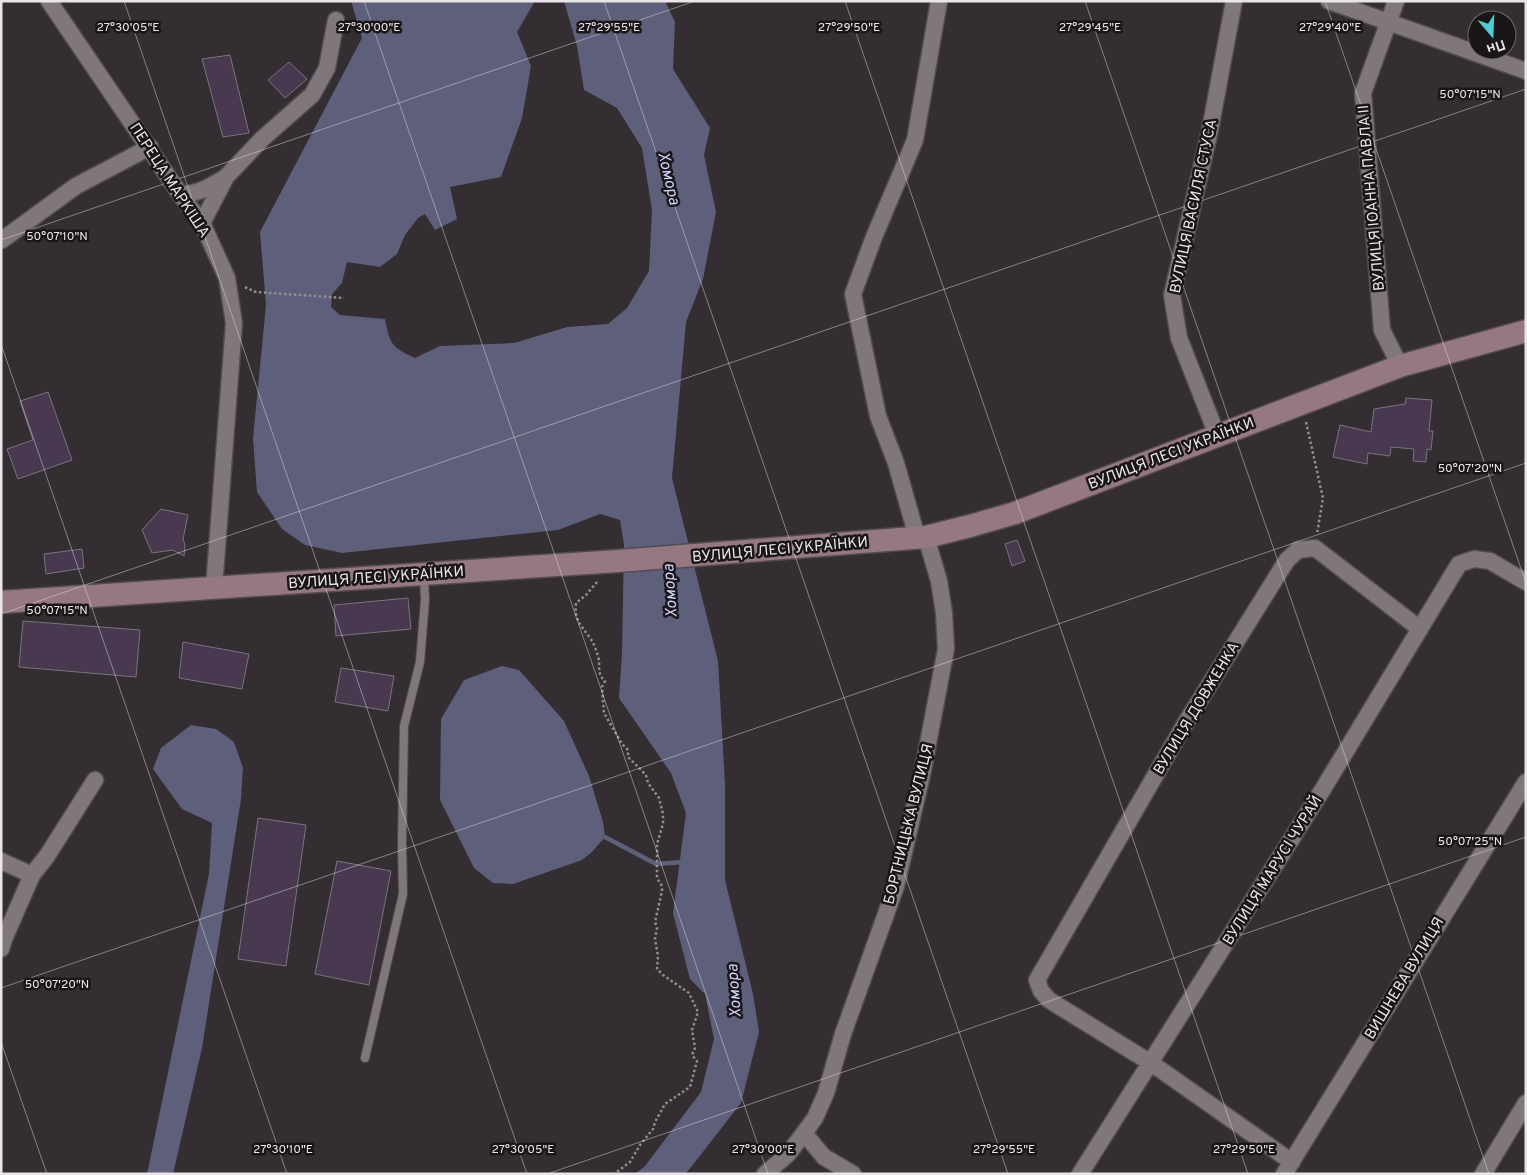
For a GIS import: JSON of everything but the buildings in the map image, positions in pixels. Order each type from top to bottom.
[{"type":"main road","name":"ВУЛИЦЯ ЛЕСІ УКРАЇНКИ","points":[[1,602],[610,562],[921,537],[970,526],[1014,512],[1400,366],[1526,330]]},
{"type":"street","name":"ПЕРЕЦА МАРКІША","points":[[49,1],[180,194],[202,223],[227,278],[234,323],[214,588]]},
{"type":"street","name":"БОРТНИЦЬКА ВУЛИЦЯ","points":[[766,1174],[788,1154],[804,1133],[815,1118],[826,1093],[843,1034],[896,886],[922,775],[946,649],[943,605],[939,581],[921,537],[878,416],[853,294],[874,237],[915,140],[939,1]]},
{"type":"street","name":"ВУЛИЦЯ ВАСИЛЯ СТУСА","points":[[1217,435],[1179,338],[1172,295],[1210,130],[1234,1]]},
{"type":"street","points":[[1329,1],[1526,71]]},
{"type":"street","name":"ВУЛИЦЯ ІОАННА ПАВЛА II","points":[[1396,1],[1363,92],[1382,330],[1400,366]]},
{"type":"street","points":[[202,223],[226,177],[262,139],[312,95],[327,68],[336,20]]},
{"type":"street","points":[[2,240],[76,186],[150,148]]},
{"type":"street","points":[[180,194],[197,192],[226,177]]},
{"type":"street","points":[[1315,548],[1420,629]]},
{"type":"street","name":"ВУЛИЦЯ ДОВЖЕНКА","points":[[1151,1063],[1049,1000],[1037,980],[1185,724],[1287,560],[1298,550],[1315,548]]},
{"type":"street","name":"ВУЛИЦЯ МАРУСІ ЧУРАЙ","points":[[1080,1174],[1323,789],[1459,564],[1474,559],[1490,562],[1526,582]]},
{"type":"street","points":[[1,949],[32,875],[47,856],[95,780]]},
{"type":"street","name":"ВИШНЕВА ВУЛИЦЯ","points":[[1291,1169],[1526,782]]},
{"type":"street","points":[[1,861],[32,875]]},
{"type":"street","points":[[1151,1063],[1291,1169]]},
{"type":"street","points":[[1483,1174],[1526,1103]]},
{"type":"street","points":[[804,1133],[824,1157]]},
{"type":"street","points":[[788,1154],[804,1153],[824,1157],[853,1174]]},
{"type":"lane","points":[[365,1058],[403,894],[404,726],[420,662],[425,600],[424,574]]},
{"type":"path","points":[[256,292],[344,298]]},
{"type":"path","points":[[1299,404],[1308,429],[1323,498],[1315,548]]},
{"type":"path","points":[[610,562],[594,586],[576,603],[575,609],[579,625],[591,639],[600,663],[598,669],[600,677],[605,681],[602,686],[604,713],[622,744],[628,750],[628,756],[646,775],[648,783],[659,798],[663,814],[663,824],[658,844],[657,878],[662,886],[662,892],[655,922],[657,928],[655,939],[658,956],[657,968],[663,975],[689,993],[698,1012],[692,1030],[695,1048],[692,1055],[696,1061],[690,1087],[665,1104],[654,1122],[653,1129],[640,1144],[630,1162],[614,1174]]},
{"type":"water","name":"Хомора","points":[[351,1],[535,1],[517,32],[531,66],[522,118],[501,177],[450,187],[457,219],[435,230],[425,214],[418,218],[405,235],[397,254],[380,267],[347,262],[342,283],[332,294],[331,307],[340,315],[385,319],[388,334],[393,344],[401,351],[415,358],[440,346],[514,343],[567,327],[608,324],[627,308],[649,271],[652,210],[642,148],[617,108],[584,90],[577,46],[564,1],[665,1],[675,22],[673,69],[710,128],[704,155],[716,212],[703,279],[686,322],[672,478],[718,661],[725,784],[725,880],[753,994],[759,1032],[741,1103],[685,1174],[635,1174],[645,1166],[701,1092],[714,1039],[705,994],[690,979],[673,913],[686,813],[671,773],[619,698],[624,545],[620,520],[600,514],[558,530],[342,553],[305,545],[282,529],[257,492],[253,438],[266,305],[260,232],[362,38]]},
{"type":"water","points":[[502,666],[519,670],[564,721],[589,776],[603,822],[605,837],[582,860],[513,884],[493,883],[474,868],[440,800],[441,719],[464,680]]},
{"type":"water","points":[[191,725],[216,729],[234,742],[243,768],[241,799],[202,1048],[173,1174],[147,1174],[209,874],[212,823],[182,809],[153,769],[161,748]]},
{"type":"waterway","points":[[605,837],[656,864],[684,862]]}]
